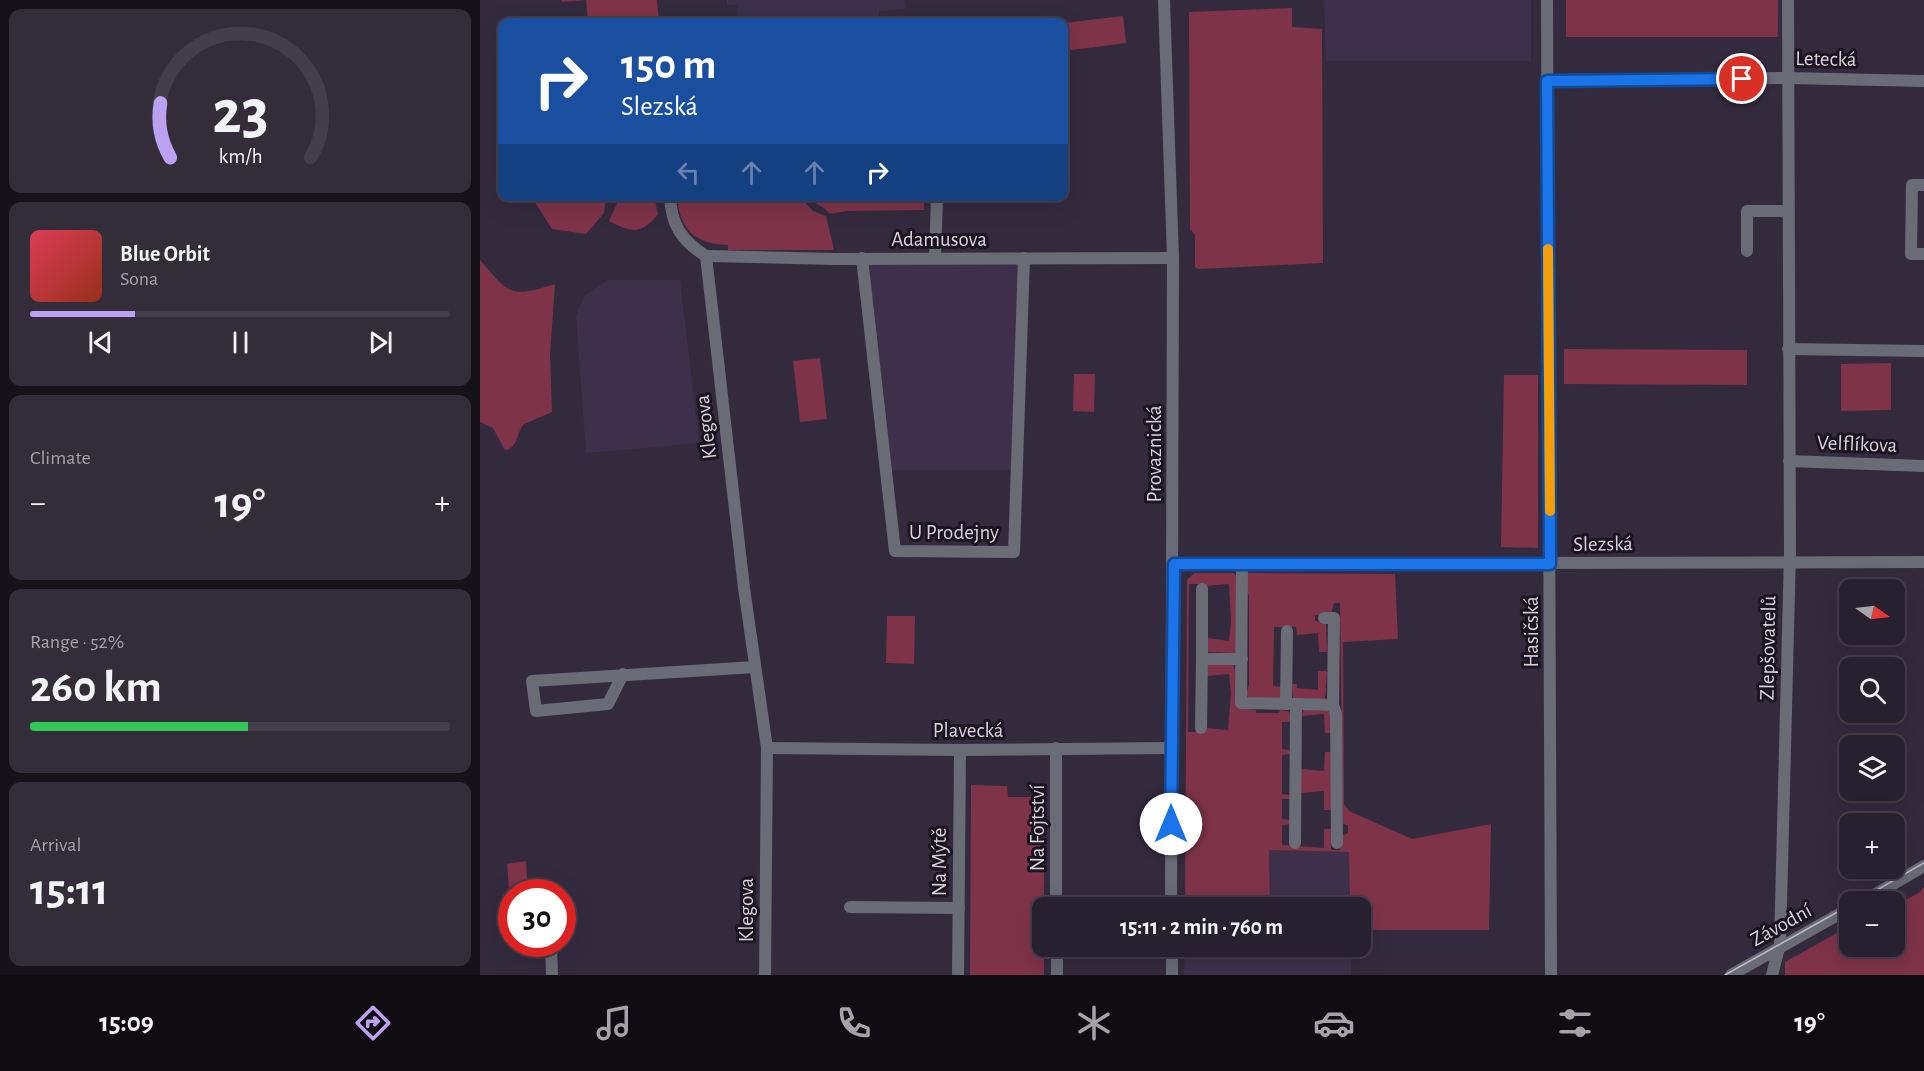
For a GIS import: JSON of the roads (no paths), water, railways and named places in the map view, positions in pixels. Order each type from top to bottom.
[{"type":"street","name":"Provaznická","points":[[1164,0],[1173,258],[1174,564],[1170,748],[1172,897]]},
{"type":"street","name":"Hasičská","points":[[1547,0],[1551,975]]},
{"type":"street","name":"Zlepšovatelů","points":[[1772,975],[1780,947],[1790,560],[1788,0]]},
{"type":"street","name":"Letecká","points":[[1547,81],[1787,78],[1924,81]]},
{"type":"street","points":[[1924,185],[1912,185],[1911,254],[1924,254]]},
{"type":"street","points":[[671,201],[676,229],[691,246],[706,256]]},
{"type":"street","points":[[935,258],[937,201]]},
{"type":"street","points":[[1747,251],[1747,211],[1788,211]]},
{"type":"street","name":"Adamusova","points":[[706,256],[1173,258]]},
{"type":"street","name":"Klegova","points":[[706,256],[766,748],[765,975]]},
{"type":"street","name":"U Prodejny","points":[[862,258],[895,551],[1014,552],[1023,258]]},
{"type":"street","points":[[1788,349],[1924,351]]},
{"type":"street","name":"Velflíkova","points":[[1789,461],[1924,466]]},
{"type":"street","name":"Slezská","points":[[1174,564],[1550,564],[1790,560],[1924,562]]},
{"type":"street","points":[[1242,564],[1241,703],[1333,705]]},
{"type":"street","points":[[1201,728],[1202,589]]},
{"type":"street","points":[[1324,618],[1334,618],[1333,705],[1336,714],[1337,843]]},
{"type":"street","points":[[1287,631],[1295,843]]},
{"type":"street","points":[[1202,659],[1242,659]]},
{"type":"street","points":[[623,674],[608,704],[536,711],[532,681],[623,674],[755,667]]},
{"type":"street","name":"Plavecká","points":[[766,748],[960,750],[1170,748]]},
{"type":"street","name":"Na Fojtství","points":[[1056,748],[1056,897]]},
{"type":"street","name":"Na Mýtě","points":[[958,975],[960,750]]},
{"type":"street","points":[[1881,891],[1924,867]]},
{"type":"street","points":[[850,907],[958,908]]},
{"type":"street","name":"Závodní","points":[[1731,975],[1839,914]]},
{"type":"street","points":[[551,957],[552,975]]},
{"type":"street","points":[[1056,957],[1057,975]]},
{"type":"street","points":[[1172,957],[1172,975]]},
{"type":"tram line","points":[[1875,891],[1924,863]]},
{"type":"tram line","points":[[1725,975],[1839,911]]}]
